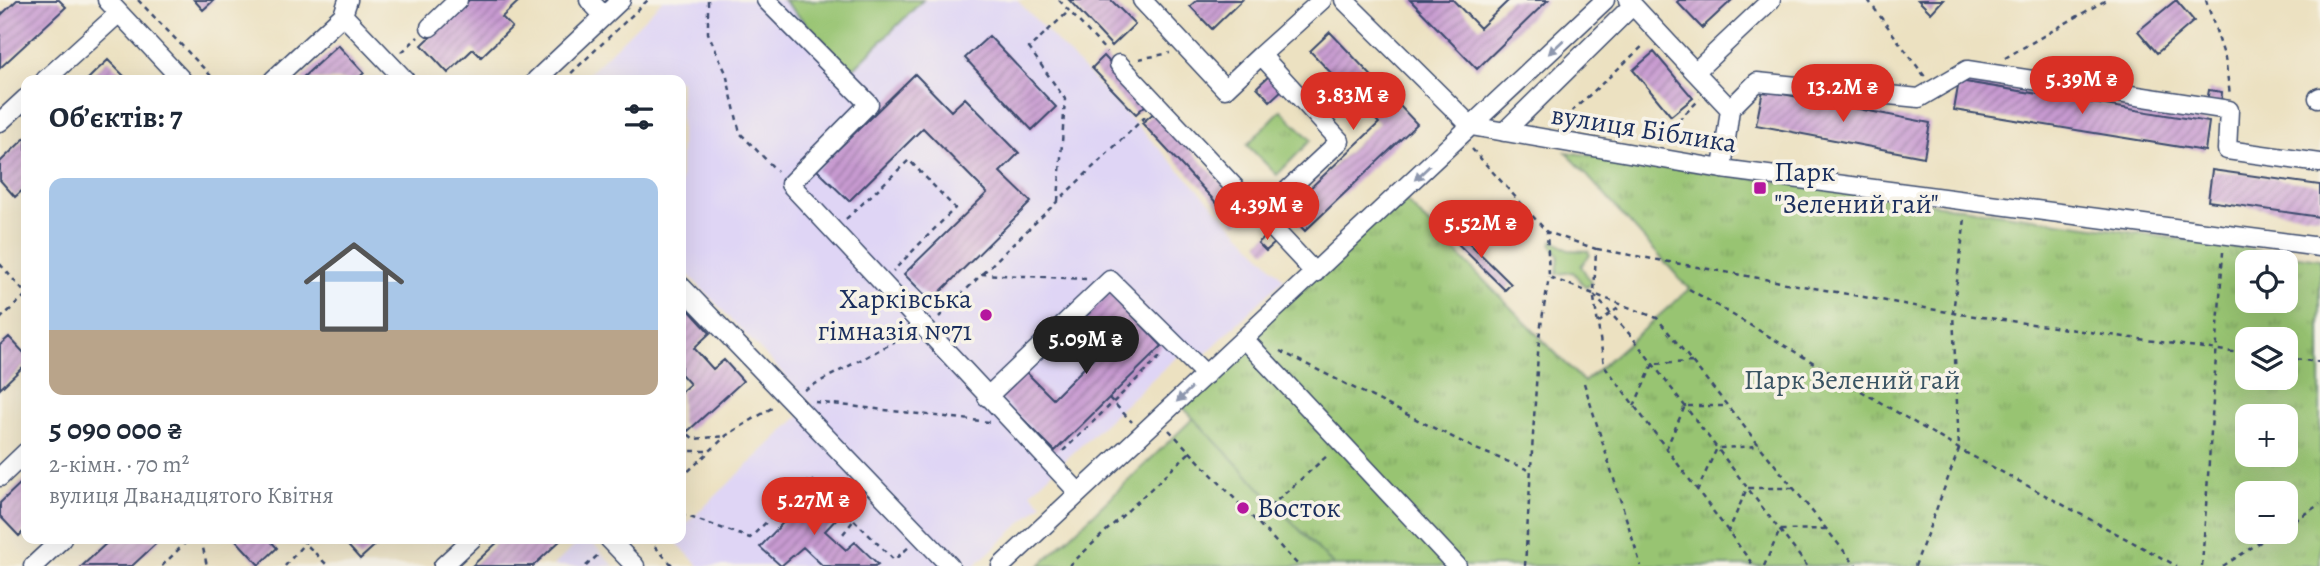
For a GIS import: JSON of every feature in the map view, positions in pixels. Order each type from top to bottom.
[{"type":"street","points":[[430,27],[458,0]]},
{"type":"street","points":[[589,0],[604,16]]},
{"type":"street","points":[[541,75],[621,0]]},
{"type":"street","points":[[766,0],[869,104],[790,184],[1011,424],[1079,493]]},
{"type":"street","points":[[1142,0],[1225,89],[1322,0]]},
{"type":"street","points":[[1345,0],[1471,126]]},
{"type":"street","points":[[1001,566],[1605,0]]},
{"type":"street","points":[[1695,72],[1771,0]]},
{"type":"street","points":[[1504,132],[1630,3],[1730,109]]},
{"type":"street","points":[[51,75],[113,6],[177,75]]},
{"type":"street","points":[[278,75],[345,8],[400,75]]},
{"type":"street","points":[[1261,55],[1340,141],[1261,215]]},
{"type":"street","points":[[1121,66],[1315,273]]},
{"type":"street","points":[[1722,169],[1730,109],[1758,82],[1919,98],[1967,70],[2229,110],[2227,150],[2320,163]]},
{"type":"street","points":[[0,122],[21,103]]},
{"type":"street","name":"вулиця Біблика","points":[[1471,126],[1722,169],[2320,247]]},
{"type":"street","points":[[987,397],[1110,281],[1206,375]]},
{"type":"street","points":[[686,291],[950,566]]},
{"type":"street","points":[[1244,339],[1344,442],[1457,566]]},
{"type":"street","points":[[0,477],[21,457]]},
{"type":"street","points":[[33,566],[57,544]]},
{"type":"street","points":[[443,566],[467,544]]},
{"type":"street","points":[[609,544],[635,566]]},
{"type":"path","points":[[138,0],[210,75]]},
{"type":"path","points":[[569,75],[648,0]]},
{"type":"path","points":[[708,0],[708,33],[726,73],[740,132],[790,184]]},
{"type":"path","points":[[1059,0],[1121,66],[1142,57],[1159,57],[1186,46]]},
{"type":"path","points":[[1868,0],[1935,91]]},
{"type":"path","points":[[1995,64],[2106,0]]},
{"type":"path","points":[[2206,0],[2225,58],[2229,110]]},
{"type":"path","points":[[1058,201],[1065,99],[1028,48],[1069,11]]},
{"type":"path","points":[[389,63],[430,27]]},
{"type":"path","points":[[1550,131],[1653,36]]},
{"type":"path","points":[[1649,148],[1707,92]]},
{"type":"path","points":[[686,473],[727,435],[788,399],[934,321],[1158,105]]},
{"type":"path","points":[[1470,148],[1547,232],[1596,249],[1953,313],[2235,353]]},
{"type":"path","points":[[833,231],[909,160],[955,208],[881,283]]},
{"type":"path","points":[[1915,566],[1959,450],[1953,313],[1965,214]]},
{"type":"path","points":[[1525,566],[1539,337],[1549,277],[1547,232]]},
{"type":"path","points":[[1596,249],[1594,295],[1604,365],[1754,566]]},
{"type":"path","points":[[2202,566],[2214,350],[2223,250]]},
{"type":"path","points":[[0,264],[21,288]]},
{"type":"path","points":[[982,274],[1110,281]]},
{"type":"path","points":[[1549,277],[1657,318],[1856,566]]},
{"type":"path","points":[[1689,289],[1959,450],[2177,566]]},
{"type":"path","points":[[1594,295],[1653,364],[1807,566]]},
{"type":"path","points":[[0,319],[21,299]]},
{"type":"path","points":[[1598,323],[1622,305]]},
{"type":"path","points":[[1050,464],[1174,343]]},
{"type":"path","points":[[1276,349],[1476,449],[1529,470]]},
{"type":"path","points":[[2298,359],[2320,362]]},
{"type":"path","points":[[1653,364],[1693,362]]},
{"type":"path","points":[[1634,406],[1653,364]]},
{"type":"path","points":[[1584,383],[1641,566]]},
{"type":"path","points":[[1109,398],[1134,424]]},
{"type":"path","points":[[788,399],[1011,424]]},
{"type":"path","points":[[1685,406],[1728,406]]},
{"type":"path","points":[[1666,449],[1685,406]]},
{"type":"path","points":[[1170,430],[1299,566]]},
{"type":"path","points":[[686,432],[694,439],[727,435]]},
{"type":"path","points":[[1255,520],[1344,442]]},
{"type":"path","points":[[1717,448],[1760,446]]},
{"type":"path","points":[[1698,491],[1717,448]]},
{"type":"path","points":[[686,451],[710,451]]},
{"type":"path","points":[[1069,566],[1190,452]]},
{"type":"path","points":[[686,516],[750,538],[811,479],[894,560],[915,541]]},
{"type":"path","points":[[1747,488],[1794,488]]},
{"type":"path","points":[[1728,533],[1747,488]]},
{"type":"path","points":[[2298,518],[2320,504]]},
{"type":"path","points":[[843,534],[854,520]]},
{"type":"path","points":[[1780,530],[1826,528]]},
{"type":"path","points":[[1764,566],[1780,530]]},
{"type":"path","points":[[162,566],[184,544]]},
{"type":"path","points":[[202,544],[206,566]]},
{"type":"path","points":[[285,566],[302,544]]},
{"type":"path","points":[[309,544],[328,566]]},
{"type":"path","points":[[586,566],[607,544]]},
{"type":"path","points":[[653,544],[673,566]]},
{"type":"path","points":[[2222,566],[2257,544]]},
{"type":"shaded area","name":"Харківська гімназія №71","points":[[663,0],[1017,0],[1284,279],[1195,364],[1184,351],[1161,371],[1031,492],[1042,504],[974,566],[699,566],[678,544],[686,544],[686,524],[812,404],[686,272],[686,75],[587,75]]},
{"type":"shaded area","points":[[577,544],[594,544],[614,566],[553,566]]},
{"type":"green space","points":[[783,0],[923,0],[852,70]]},
{"type":"green space","points":[[1281,110],[1311,140],[1277,175],[1247,145]]},
{"type":"green space","name":"Парк Зелений гай","points":[[1566,152],[2257,250],[2235,250],[2235,313],[2298,313],[2298,256],[2320,259],[2320,566],[1334,566],[1176,400],[1399,194],[1584,382],[1689,289]]},
{"type":"green space","points":[[1553,240],[1568,250],[1588,251],[1590,255],[1581,266],[1591,282],[1589,286],[1585,287],[1573,272],[1557,274],[1559,256],[1551,244]]},
{"type":"green space","name":"Восток","points":[[1250,364],[1440,566],[1039,566]]},
{"type":"building","points":[[17,0],[59,0],[66,7],[0,68],[0,16]]},
{"type":"building","points":[[194,0],[214,0],[203,10]]},
{"type":"building","points":[[469,0],[520,0],[502,17],[512,27],[481,57],[473,49],[448,73],[422,45]]},
{"type":"building","points":[[1069,0],[1111,0],[1135,24],[1112,46]]},
{"type":"building","points":[[1197,0],[1242,0],[1212,29],[1190,6]]},
{"type":"building","points":[[1410,0],[1453,0],[1480,28],[1509,0],[1548,0],[1477,69]]},
{"type":"building","points":[[1732,0],[1702,28],[1677,2]]},
{"type":"building","points":[[1918,0],[1943,0],[1931,13]]},
{"type":"building","points":[[2176,0],[2194,21],[2157,53],[2138,31]]},
{"type":"building","points":[[1330,32],[1417,124],[1305,231],[1286,211],[1379,123],[1310,51]]},
{"type":"building","points":[[989,36],[1056,107],[1032,130],[965,58]]},
{"type":"building","points":[[338,45],[364,73],[362,75],[305,75]]},
{"type":"building","points":[[1654,52],[1693,98],[1671,116],[1633,70]]},
{"type":"building","points":[[1104,56],[1148,103],[1136,114],[1092,68]]},
{"type":"building","points":[[108,60],[123,75],[92,75]]},
{"type":"building","points":[[915,74],[951,111],[965,98],[1019,153],[1000,172],[1031,202],[931,301],[904,274],[987,193],[923,128],[849,201],[817,170]]},
{"type":"building","points":[[1270,75],[1283,89],[1270,101],[1257,87]]},
{"type":"building","points":[[1959,81],[2209,122],[2205,151],[1954,110]]},
{"type":"building","points":[[1763,90],[1930,123],[1924,157],[1756,125]]},
{"type":"building","points":[[2209,90],[2222,92],[2221,103],[2207,101]]},
{"type":"building","points":[[1155,112],[1249,212],[1236,224],[1142,123]]},
{"type":"building","points":[[21,142],[21,192],[15,197],[0,180],[0,162]]},
{"type":"building","points":[[2212,170],[2320,185],[2320,217],[2208,201]]},
{"type":"building","points":[[1457,231],[1511,284],[1505,290],[1451,237]]},
{"type":"building","points":[[1268,234],[1276,242],[1266,251],[1258,243]]},
{"type":"building","points":[[1110,292],[1162,346],[1055,451],[1000,396],[1025,371],[1053,399],[1109,343],[1084,318]]},
{"type":"building","points":[[688,309],[710,333],[694,348],[713,369],[724,360],[743,381],[688,431],[686,388],[690,384],[686,380]]},
{"type":"building","points":[[9,337],[21,350],[21,369],[0,389],[0,345]]},
{"type":"building","points":[[21,483],[19,536],[0,516],[0,503]]},
{"type":"building","points":[[814,490],[840,515],[825,531],[846,550],[855,542],[878,564],[823,566],[803,547],[781,566],[760,547]]},
{"type":"building","points":[[106,544],[156,544],[132,566],[82,566]]},
{"type":"building","points":[[240,544],[273,544],[277,548],[259,565]]},
{"type":"building","points":[[346,544],[376,544],[360,559]]},
{"type":"building","points":[[496,544],[557,544],[533,566],[472,566]]},
{"type":"place","name":"Парк \"Зелений гай\"","points":[[1760,188]]},
{"type":"place","name":"Харківська гімназія №71","points":[[986,315]]},
{"type":"place","name":"Восток","points":[[1243,508]]}]
